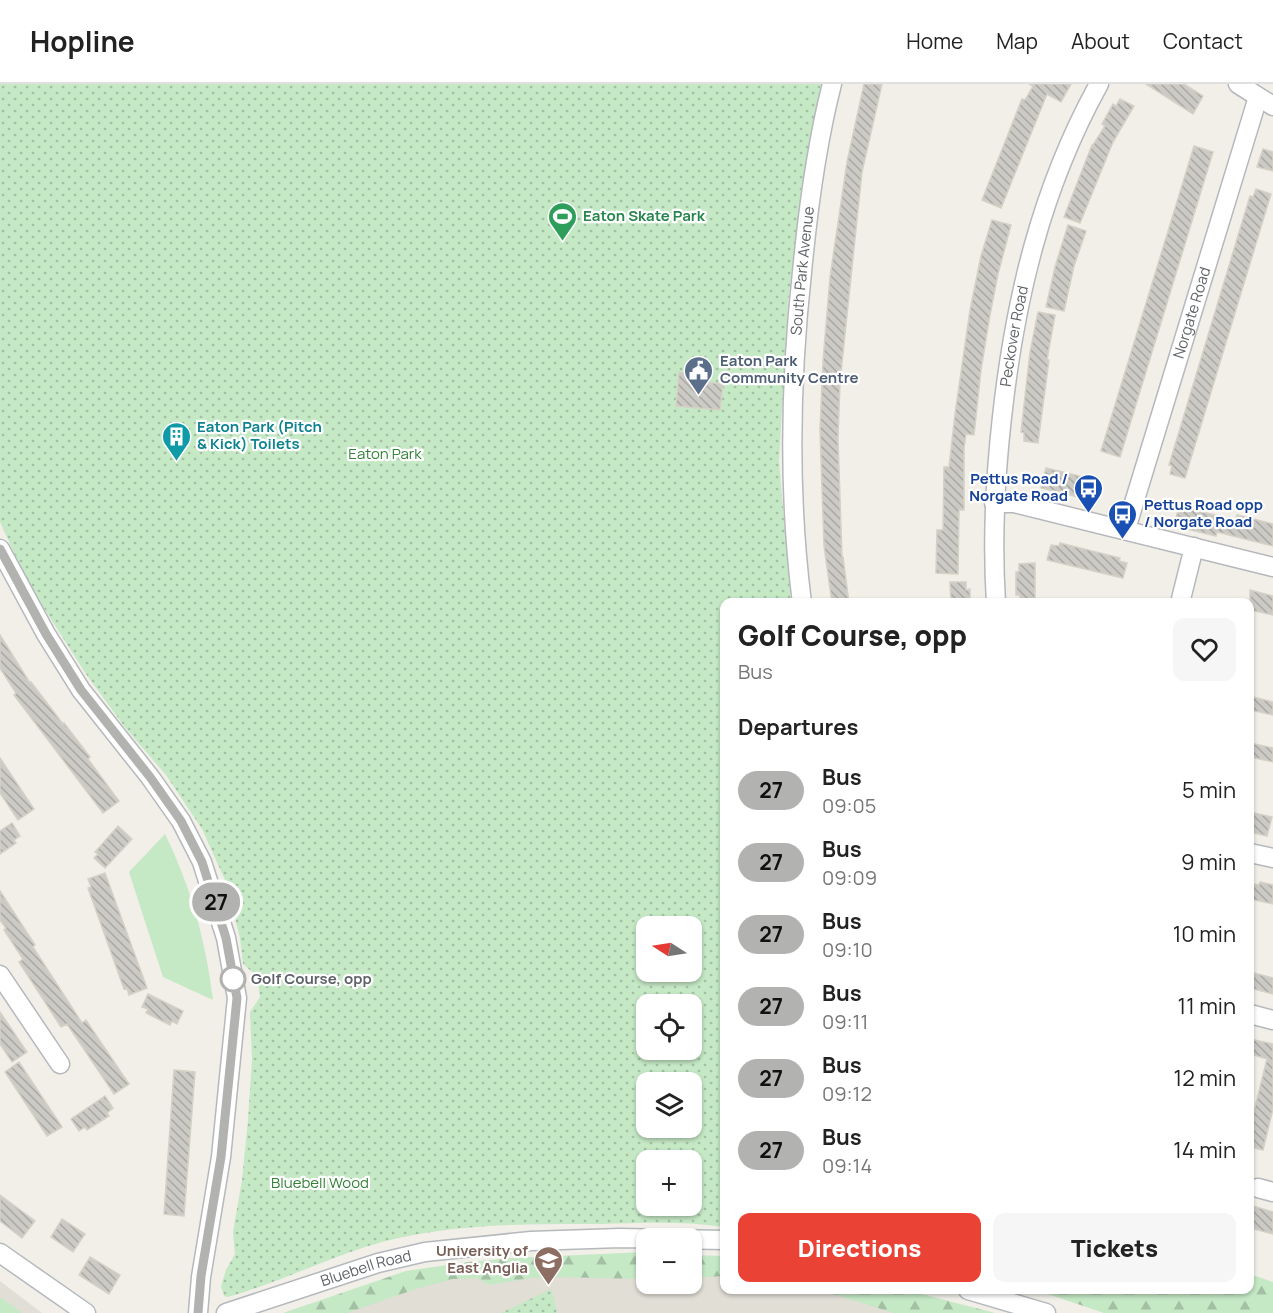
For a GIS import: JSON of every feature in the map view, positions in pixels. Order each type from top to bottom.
[{"type":"street","name":"South Park Avenue","points":[[802,598],[794,520],[791,434],[796,329],[813,180],[832,84]]},
{"type":"street","name":"Peckover Road","points":[[996,598],[994,503],[1006,376],[1020,296],[1039,221],[1058,169],[1077,124],[1099,84]]},
{"type":"street","points":[[1238,84],[1266,101]]},
{"type":"street","name":"Norgate Road","points":[[1126,529],[1266,101]]},
{"type":"street","points":[[994,503],[1014,503],[1273,567]]},
{"type":"street","points":[[1181,598],[1194,547]]},
{"type":"street","points":[[2,556],[81,690],[150,777],[181,821],[202,862],[226,938],[237,998],[221,1157],[201,1276],[198,1313]]},
{"type":"street","points":[[1254,853],[1273,858]]},
{"type":"street","points":[[0,975],[60,1064]]},
{"type":"street","points":[[1254,1015],[1273,1020]]},
{"type":"street","name":"Bluebell Road","points":[[226,1313],[378,1263],[425,1252],[542,1241],[620,1238],[720,1240]]},
{"type":"street","points":[[0,1253],[86,1313]]},
{"type":"street","points":[[982,1294],[1046,1313]]},
{"type":"shaded area","name":"University of East Anglia","points":[[636,1259],[636,1294],[702,1294],[702,1259],[720,1260],[720,1294],[905,1294],[974,1313],[291,1313],[369,1287]]},
{"type":"shaded area","points":[[0,1281],[42,1313],[0,1313]]},
{"type":"green space","name":"Eaton Park","points":[[0,84],[821,84],[802,184],[788,303],[779,461],[791,598],[720,598],[720,1227],[647,1223],[512,1225],[423,1233],[365,1247],[262,1286],[228,1297],[224,1296],[221,1286],[226,1270],[235,1254],[233,1232],[242,1180],[252,1059],[250,1012],[260,997],[257,976],[243,964],[240,938],[225,880],[202,829],[166,775],[124,726],[86,674],[28,583],[0,522]]},
{"type":"green space","points":[[165,834],[196,915],[213,1000],[163,977],[129,872]]},
{"type":"green space","points":[[636,1252],[636,1279],[554,1277],[531,1278],[489,1285],[477,1278],[453,1279],[347,1313],[283,1313],[406,1271],[512,1258]]},
{"type":"green space","points":[[702,1255],[720,1256],[720,1276],[702,1277]]},
{"type":"green space","points":[[1254,1275],[1273,1282],[1273,1313],[1104,1313],[1048,1294],[1254,1294]]},
{"type":"green space","points":[[551,1289],[557,1313],[501,1313]]},
{"type":"green space","points":[[833,1294],[921,1294],[995,1313],[894,1313]]},
{"type":"green space","points":[[0,1297],[22,1313],[0,1313]]},
{"type":"building","points":[[864,84],[882,84],[862,172],[840,382],[838,439],[842,557],[848,598],[831,598],[824,546],[820,430],[830,277],[847,162]]},
{"type":"building","points":[[1029,84],[1071,84],[1061,102],[1047,94],[1001,208],[982,200],[1022,99],[1025,100],[1033,86]]},
{"type":"building","points":[[1146,84],[1184,84],[1203,96],[1193,114]]},
{"type":"building","points":[[1120,99],[1134,106],[1113,142],[1080,223],[1064,217],[1092,145],[1105,126],[1102,124],[1113,104],[1116,106]]},
{"type":"building","points":[[1194,146],[1213,152],[1120,457],[1101,451]]},
{"type":"building","points":[[1263,149],[1273,152],[1273,171],[1257,167]]},
{"type":"building","points":[[1256,189],[1271,194],[1185,478],[1170,474],[1172,466],[1169,465],[1250,196],[1253,197]]},
{"type":"building","points":[[992,220],[1011,225],[990,315],[974,435],[966,434],[964,510],[959,510],[958,574],[936,573],[937,530],[943,530],[944,467],[949,467],[970,310],[981,256]]},
{"type":"building","points":[[1068,225],[1086,231],[1074,266],[1064,311],[1046,307]]},
{"type":"building","points":[[1038,312],[1055,315],[1047,360],[1049,360],[1038,443],[1024,441],[1024,433],[1021,432],[1030,352]]},
{"type":"building","name":"Eaton Park Community Centre","points":[[679,372],[698,374],[697,381],[723,384],[720,410],[676,406]]},
{"type":"building","points":[[1046,468],[1088,478],[1083,498],[1041,488]]},
{"type":"building","points":[[1179,506],[1235,520],[1237,515],[1273,524],[1273,546],[1217,532],[1216,536],[1174,526]]},
{"type":"building","points":[[1060,543],[1120,558],[1119,561],[1127,563],[1123,578],[1047,560],[1051,545],[1059,546]]},
{"type":"building","points":[[1035,563],[1035,598],[1020,598],[1020,595],[1016,595],[1016,572],[1019,572],[1019,564]]},
{"type":"building","points":[[950,582],[966,582],[966,590],[970,589],[970,598],[951,598]]},
{"type":"building","points":[[1250,590],[1273,596],[1273,615],[1254,611],[1254,598],[1250,598]]},
{"type":"building","points":[[0,635],[30,683],[90,757],[88,759],[119,801],[103,813],[14,695],[16,693],[0,668]]},
{"type":"building","points":[[1254,697],[1273,702],[1273,715],[1254,711]]},
{"type":"building","points":[[1254,744],[1273,748],[1273,762],[1254,758]]},
{"type":"building","points":[[0,758],[34,809],[18,820],[0,793]]},
{"type":"building","points":[[1254,813],[1272,817],[1267,836],[1254,833]]},
{"type":"building","points":[[12,823],[20,836],[14,840],[16,843],[0,854],[0,831]]},
{"type":"building","points":[[118,826],[132,839],[105,868],[94,858],[98,854],[95,852]]},
{"type":"building","points":[[105,873],[147,988],[129,995],[127,988],[124,989],[88,888],[91,887],[88,879]]},
{"type":"building","points":[[1260,882],[1273,885],[1273,904],[1254,900],[1254,884],[1259,885]]},
{"type":"building","points":[[0,891],[82,1023],[86,1020],[129,1084],[114,1094],[67,1024],[61,1027],[19,962],[23,959],[0,920]]},
{"type":"building","points":[[1254,973],[1273,978],[1273,994],[1254,989]]},
{"type":"building","points":[[148,994],[183,1011],[177,1024],[172,1021],[170,1025],[146,1013],[148,1009],[142,1007]]},
{"type":"building","points":[[0,1012],[27,1052],[12,1062],[0,1044]]},
{"type":"building","points":[[1254,1040],[1273,1044],[1273,1109],[1263,1150],[1254,1148],[1254,1111],[1267,1059],[1254,1055]]},
{"type":"building","points":[[19,1062],[62,1127],[47,1136],[5,1072]]},
{"type":"building","points":[[174,1070],[195,1072],[184,1216],[164,1214]]},
{"type":"building","points":[[105,1096],[113,1108],[107,1113],[109,1116],[87,1130],[85,1127],[79,1131],[71,1119]]},
{"type":"building","points":[[0,1195],[35,1221],[22,1238],[0,1221]]},
{"type":"building","points":[[1254,1206],[1273,1212],[1273,1234],[1254,1229]]},
{"type":"building","points":[[62,1219],[85,1234],[73,1252],[51,1237]]},
{"type":"building","points":[[90,1257],[120,1275],[109,1294],[79,1275]]},
{"type":"bus line","name":"27","points":[[0,549],[46,634],[81,690],[150,777],[181,821],[202,862],[226,938],[237,998],[221,1157],[201,1276],[198,1313]]},
{"type":"place","name":"Eaton Skate Park","points":[[562,242]]},
{"type":"place","name":"Eaton Park Community Centre","points":[[699,396]]},
{"type":"place","name":"Eaton Park (Pitch & Kick) Toilets","points":[[176,462]]},
{"type":"place","name":"Pettus Road / Norgate Road","points":[[1089,514]]},
{"type":"place","name":"Pettus Road opp / Norgate Road","points":[[1123,540]]},
{"type":"place","name":"Golf Course, opp","points":[[233,979]]},
{"type":"place","name":"University of East Anglia","points":[[549,1286]]},
{"type":"park label","name":"Bluebell Wood","points":[[320,1183]]}]
